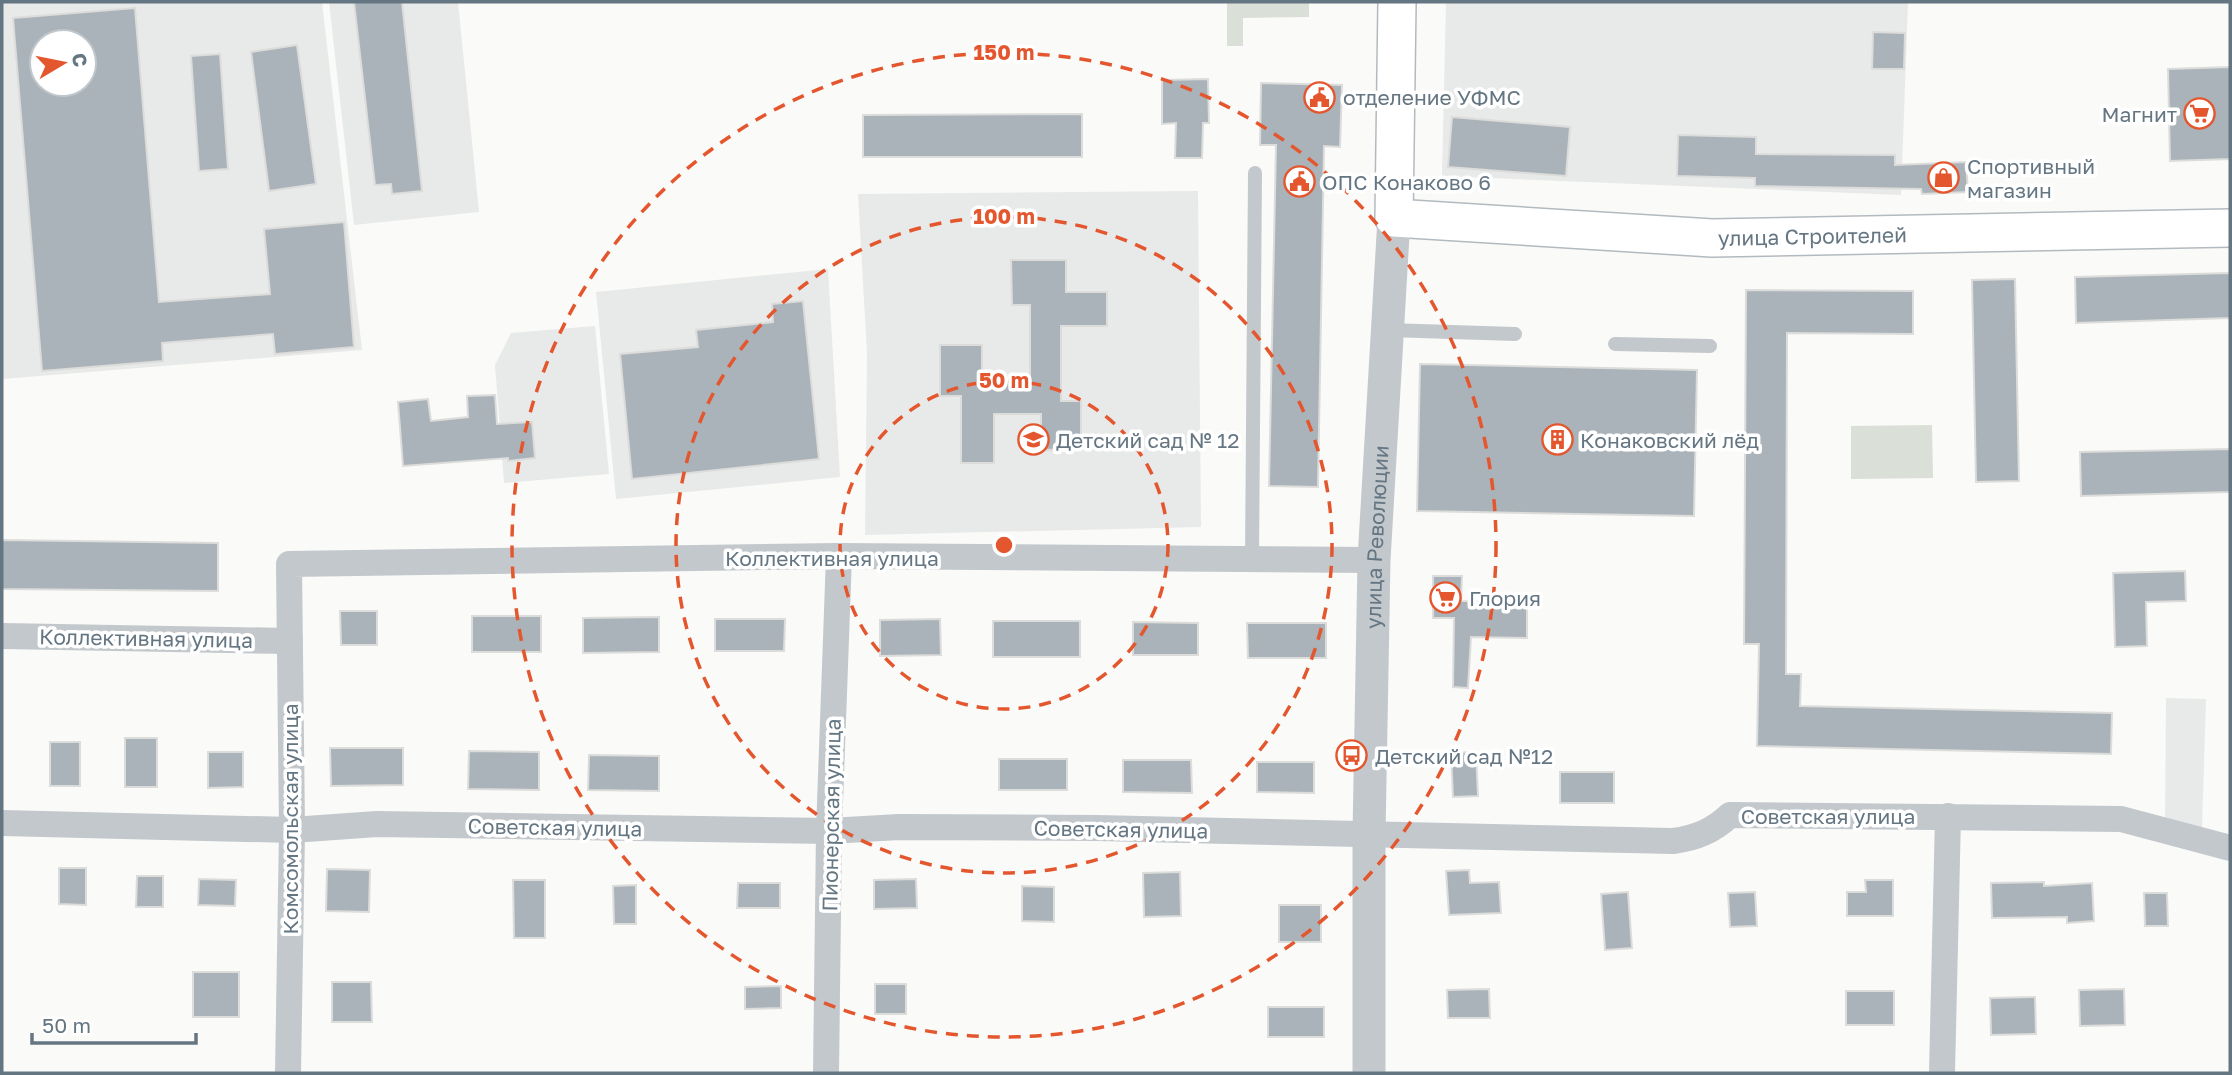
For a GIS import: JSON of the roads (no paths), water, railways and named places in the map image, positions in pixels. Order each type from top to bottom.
[{"type":"main road","name":"улица Революции","points":[[1394,218],[1397,2]]},
{"type":"main road","name":"улица Строителей","points":[[1394,218],[1712,239],[2230,228]]},
{"type":"street","name":"улица Революции","points":[[1369,1073],[1369,834],[1374,560],[1394,218]]},
{"type":"street","name":"Коллективная улица","points":[[289,564],[839,556],[1374,560]]},
{"type":"street","name":"Пионерская улица","points":[[826,1073],[829,831],[839,556]]},
{"type":"street","name":"Комсомольская улица","points":[[288,1073],[292,830],[289,564]]},
{"type":"street","name":"Коллективная улица","points":[[2,636],[290,641]]},
{"type":"street","name":"Советская улица","points":[[2,823],[292,830],[377,824],[829,831],[912,827],[1673,841],[1706,834],[1730,815],[1948,817],[2122,819],[2230,848]]},
{"type":"street","points":[[1942,1073],[1948,817]]},
{"type":"lane","points":[[1252,559],[1255,173]]},
{"type":"lane","points":[[1388,330],[1515,334]]},
{"type":"lane","points":[[1615,344],[1710,346]]},
{"type":"place","name":"отделение УФМС","points":[[1320,97]]},
{"type":"place","name":"Магнит","points":[[2200,114]]},
{"type":"place","name":"Спортивный магазин","points":[[1944,178]]},
{"type":"place","name":"ОПС Конаково 6","points":[[1299,182]]},
{"type":"place","name":"Детский сад № 12","points":[[1033,440]]},
{"type":"place","name":"Конаковский лёд","points":[[1557,440]]},
{"type":"place","name":"Глория","points":[[1446,598]]},
{"type":"place","name":"Детский сад №12","points":[[1352,756]]}]
